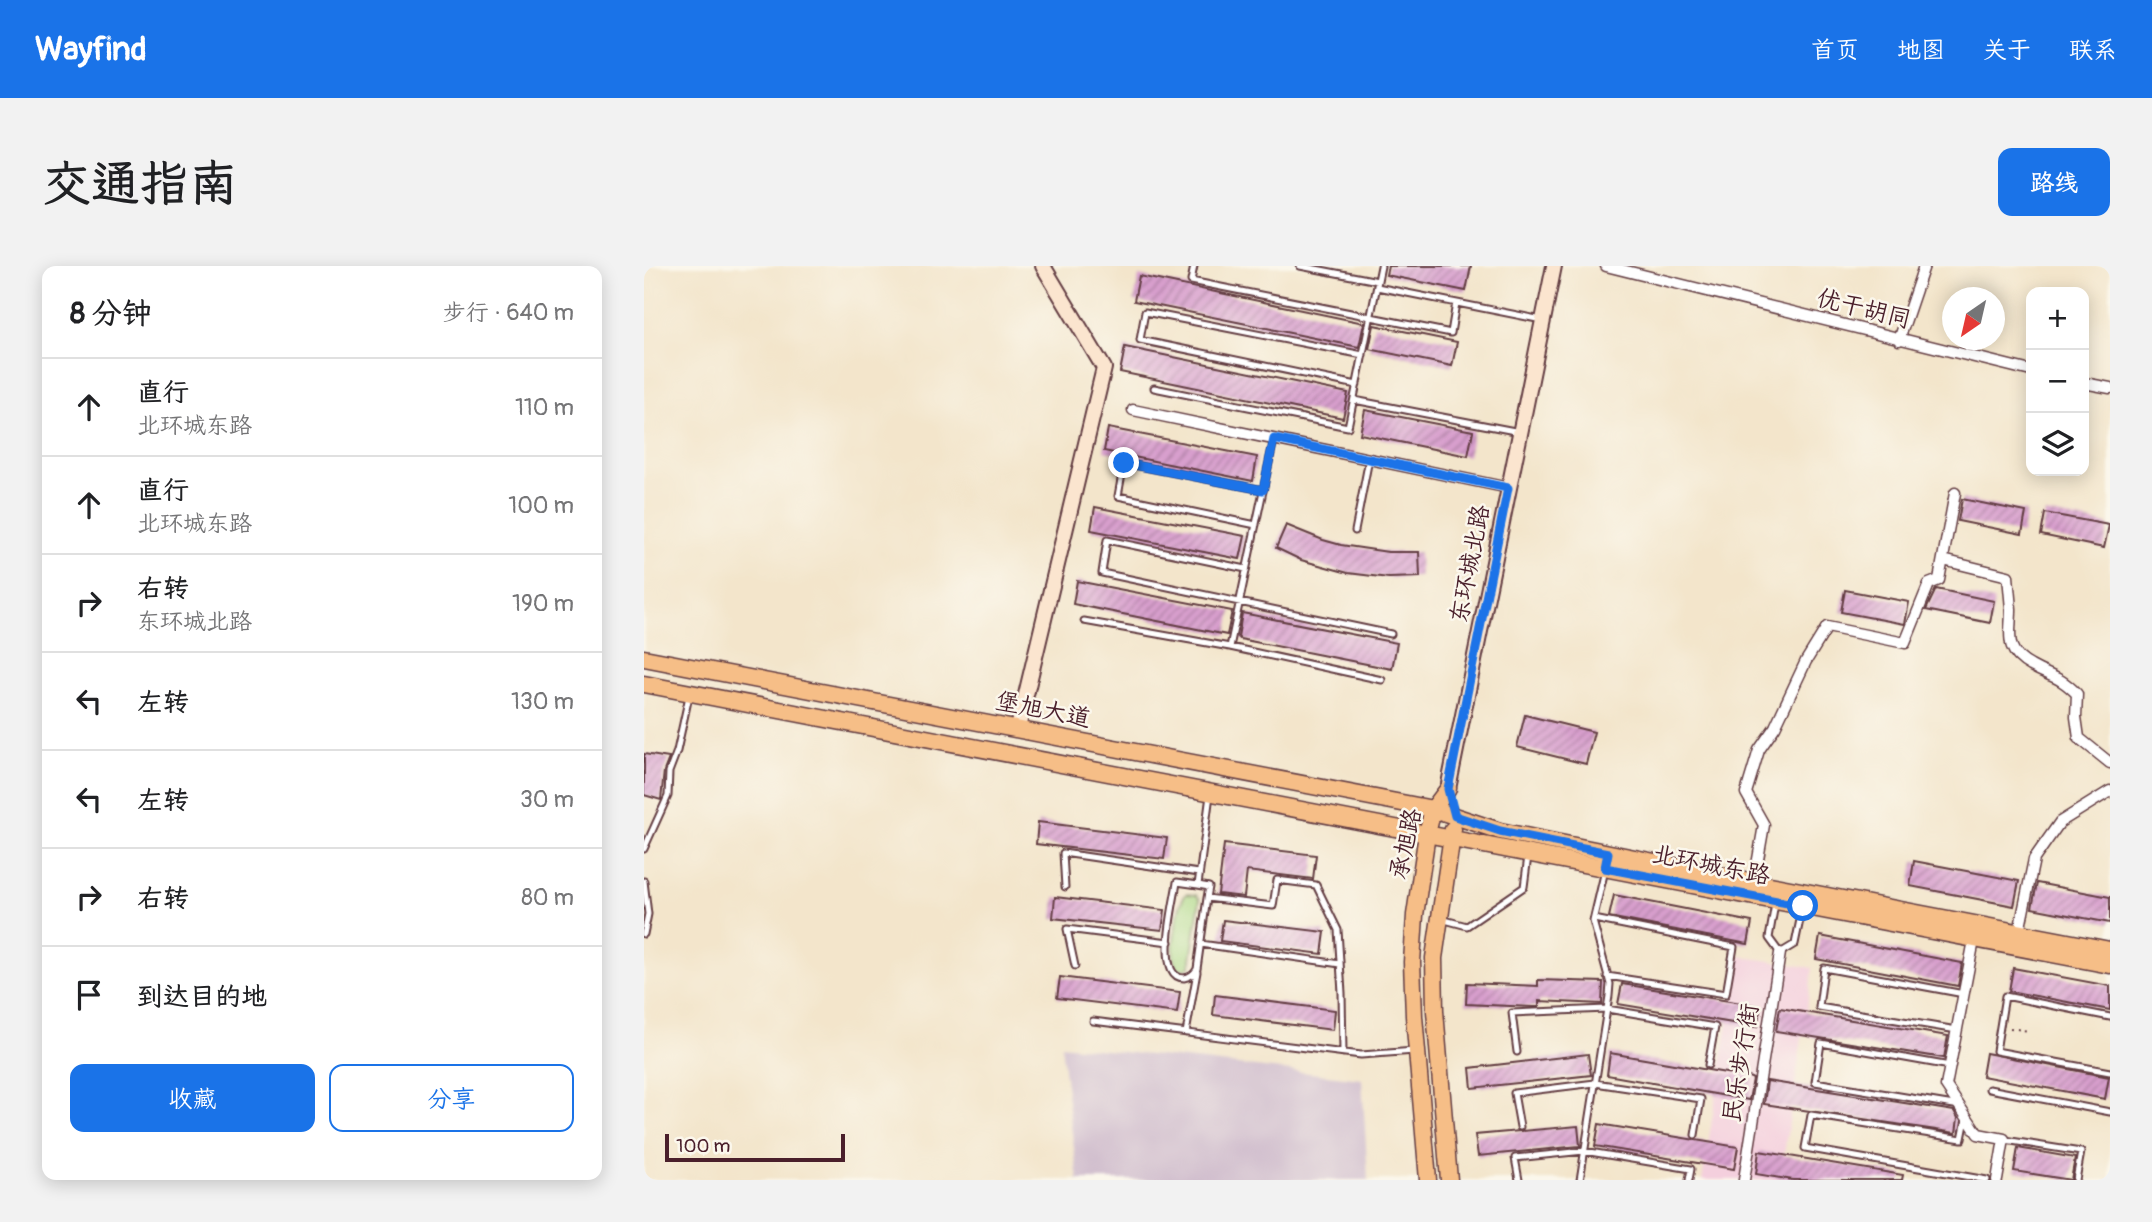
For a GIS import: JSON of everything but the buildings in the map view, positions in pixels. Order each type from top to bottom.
[{"type":"main road","points":[[1018,728],[1104,368],[1043,266]]},
{"type":"main road","name":"东环城北路","points":[[1448,789],[1553,266]]},
{"type":"main road","name":"堡旭大道","points":[[644,658],[1433,809]]},
{"type":"main road","name":"堡旭大道","points":[[644,684],[1427,834]]},
{"type":"main road","name":"承旭路","points":[[1429,1180],[1412,962],[1415,915],[1427,834],[1433,809],[1448,789]]},
{"type":"main road","name":"承旭路","points":[[1448,789],[1455,816],[1435,936],[1434,988],[1449,1180]]},
{"type":"main road","name":"北环城东路","points":[[1433,809],[1500,831],[1607,860],[1776,901],[1975,932],[2019,932],[2110,950]]},
{"type":"main road","name":"北环城东路","points":[[1427,834],[1529,853],[1607,860],[1754,882],[2110,965]]},
{"type":"street","name":"优干胡同","points":[[1605,266],[2026,370]]},
{"type":"street","points":[[1899,340],[1924,266]]},
{"type":"street","points":[[2089,384],[2110,388]]},
{"type":"street","points":[[1133,410],[1508,488]]},
{"type":"street","points":[[1754,882],[1765,825],[1746,793],[1759,750],[1775,727],[1806,661],[1827,627],[1905,643],[1929,584],[1939,580],[1955,493]]},
{"type":"street","points":[[1943,560],[2008,576],[2011,611],[2008,636],[2014,653],[2029,665],[2063,680],[2077,694],[2079,738],[2110,763]]},
{"type":"street","points":[[2019,932],[2034,859],[2060,822],[2110,791]]},
{"type":"street","points":[[1975,932],[1946,1086],[1978,1134],[2004,1139],[1997,1180]]},
{"type":"street","name":"民乐步行街","points":[[1744,1180],[1780,953]]},
{"type":"lane","points":[[1194,266],[1191,282],[1451,333],[1456,303]]},
{"type":"lane","points":[[1300,266],[1456,303],[1542,320]]},
{"type":"lane","points":[[1154,388],[1348,427],[1381,266]]},
{"type":"lane","points":[[1357,385],[1140,340],[1145,312],[1363,355]]},
{"type":"lane","points":[[1354,400],[1520,432]]},
{"type":"lane","points":[[1230,647],[1274,439]]},
{"type":"lane","points":[[1355,531],[1369,459]]},
{"type":"lane","points":[[1256,525],[1118,496],[1124,463],[1263,490]]},
{"type":"lane","points":[[1246,569],[1107,541],[1102,573],[1391,634]]},
{"type":"lane","points":[[1084,621],[1230,647],[1382,680]]},
{"type":"lane","points":[[644,849],[668,796],[669,772],[677,751],[690,693]]},
{"type":"lane","points":[[1198,885],[1210,792]]},
{"type":"lane","points":[[1065,887],[1063,853],[1199,873]]},
{"type":"lane","points":[[1438,918],[1467,926],[1524,887],[1529,853]]},
{"type":"lane","points":[[1580,1180],[1610,984],[1594,930],[1607,860]]},
{"type":"lane","points":[[1208,898],[1273,905],[1277,880],[1316,885],[1338,930],[1343,1052]]},
{"type":"lane","points":[[644,881],[648,914],[644,934]]},
{"type":"lane","points":[[1186,1033],[1197,969],[1201,944],[1209,887],[1177,882],[1167,960],[1170,970],[1177,976],[1185,978],[1194,975],[1197,969]]},
{"type":"lane","points":[[1776,901],[1769,938],[1780,953],[1795,944],[1803,906]]},
{"type":"lane","points":[[1594,919],[1734,947],[1726,994],[1607,976]]},
{"type":"lane","points":[[1075,966],[1067,929],[1169,942]]},
{"type":"lane","points":[[1201,944],[1340,964]]},
{"type":"lane","points":[[1957,1030],[1819,1007],[1824,968],[1964,994]]},
{"type":"lane","points":[[2110,1017],[2006,996],[1996,1051],[2110,1072]]},
{"type":"lane","points":[[1517,1052],[1512,1013],[1607,1009],[1715,1027],[1708,1066]]},
{"type":"lane","points":[[1093,1021],[1361,1055],[1418,1051]]},
{"type":"lane","points":[[1950,1066],[1821,1043],[1815,1082],[1960,1106]]},
{"type":"lane","points":[[1520,1127],[1514,1093],[1595,1083],[1701,1099],[1695,1135]]},
{"type":"lane","points":[[1989,1089],[2110,1112]]},
{"type":"lane","points":[[1966,1116],[1962,1139],[1811,1115],[1805,1148],[1987,1180]]},
{"type":"lane","points":[[2004,1139],[2081,1152],[2076,1180]]},
{"type":"lane","points":[[1519,1180],[1515,1158],[1584,1151],[1691,1169],[1689,1180]]},
{"type":"path","points":[[2000,1026],[2029,1031]]},
{"type":"shaded area","points":[[1739,956],[1813,968],[1780,1180],[1702,1180]]},
{"type":"shaded area","points":[[1061,1045],[1362,1079],[1368,1180],[1078,1180]]},
{"type":"green space","points":[[1186,894],[1196,895],[1200,899],[1190,966],[1184,970],[1176,966],[1173,950],[1178,917]]},
{"type":"route","points":[[1124,463],[1263,490],[1274,439],[1508,488],[1448,789],[1455,816],[1500,831],[1608,853],[1605,868],[1803,906]]}]
